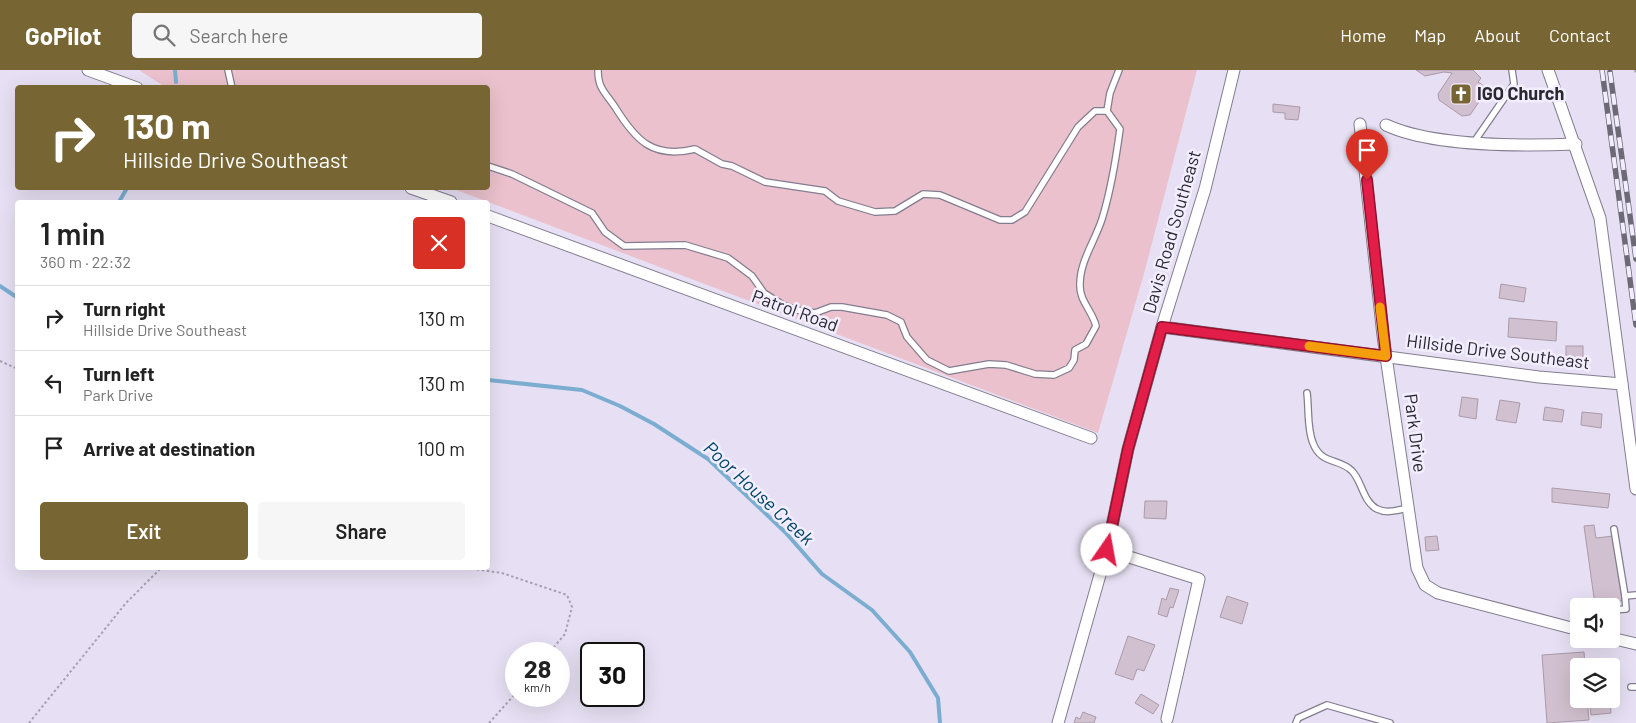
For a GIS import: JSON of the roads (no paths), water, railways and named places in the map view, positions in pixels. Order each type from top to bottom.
[{"type":"street","points":[[88,70],[129,85]]},
{"type":"street","name":"Davis Road Southeast","points":[[1058,723],[1107,550],[1128,449],[1162,327],[1205,189],[1234,70]]},
{"type":"street","points":[[1548,70],[1576,144],[1600,218],[1636,489]]},
{"type":"street","name":"Park Drive","points":[[1360,124],[1386,356],[1417,568],[1425,585],[1438,593],[1570,628]]},
{"type":"street","points":[[1386,125],[1403,133],[1474,142],[1532,146],[1576,144]]},
{"type":"street","points":[[416,190],[445,200]]},
{"type":"street","name":"Patrol Road","points":[[490,217],[1091,438]]},
{"type":"street","name":"Hillside Drive Southeast","points":[[1162,327],[1539,376],[1622,384]]},
{"type":"street","points":[[1107,550],[1199,579],[1167,719]]},
{"type":"street","points":[[1620,640],[1636,644]]},
{"type":"lane","points":[[228,70],[231,85]]},
{"type":"lane","points":[[490,167],[512,174],[592,213],[605,232],[624,246],[685,245],[728,258],[752,276],[764,293],[783,305],[796,310],[815,313],[831,307],[842,307],[887,314],[901,322],[907,337],[918,352],[943,368],[957,370],[989,364],[1006,365],[1035,374],[1054,375],[1069,368],[1074,360],[1075,350],[1086,344],[1096,326],[1093,314],[1083,303],[1079,285],[1082,268],[1101,221],[1116,158],[1120,129],[1106,111],[1095,110],[1078,127],[1025,212],[1012,220],[1000,220],[940,195],[923,194],[895,211],[875,212],[838,201],[825,191],[765,182],[732,166],[722,164],[695,149],[677,153],[661,151],[643,143],[628,128],[598,84],[598,70]]},
{"type":"lane","points":[[1106,111],[1110,93],[1119,70]]},
{"type":"lane","points":[[1474,142],[1514,84],[1512,70]]},
{"type":"lane","points":[[1307,394],[1313,444],[1326,460],[1343,465],[1353,471],[1369,501],[1377,509],[1388,512],[1408,508]]},
{"type":"lane","points":[[1614,529],[1626,609],[1620,609]]},
{"type":"lane","points":[[1625,596],[1636,595]]},
{"type":"lane","points":[[1296,723],[1298,718],[1327,705],[1390,723]]},
{"type":"waterway","points":[[175,70],[176,82]]},
{"type":"waterway","points":[[120,200],[126,190]]},
{"type":"waterway","name":"Poor House Creek","points":[[0,286],[15,296]]},
{"type":"waterway","name":"Poor House Creek","points":[[490,380],[582,390],[620,406],[654,424],[708,459],[785,532],[822,574],[872,610],[910,652],[938,698],[940,723]]},
{"type":"railway","points":[[1602,70],[1636,325]]},
{"type":"railway","points":[[1610,72],[1636,259]]},
{"type":"place","name":"IGO Church","points":[[1461,94]]}]
